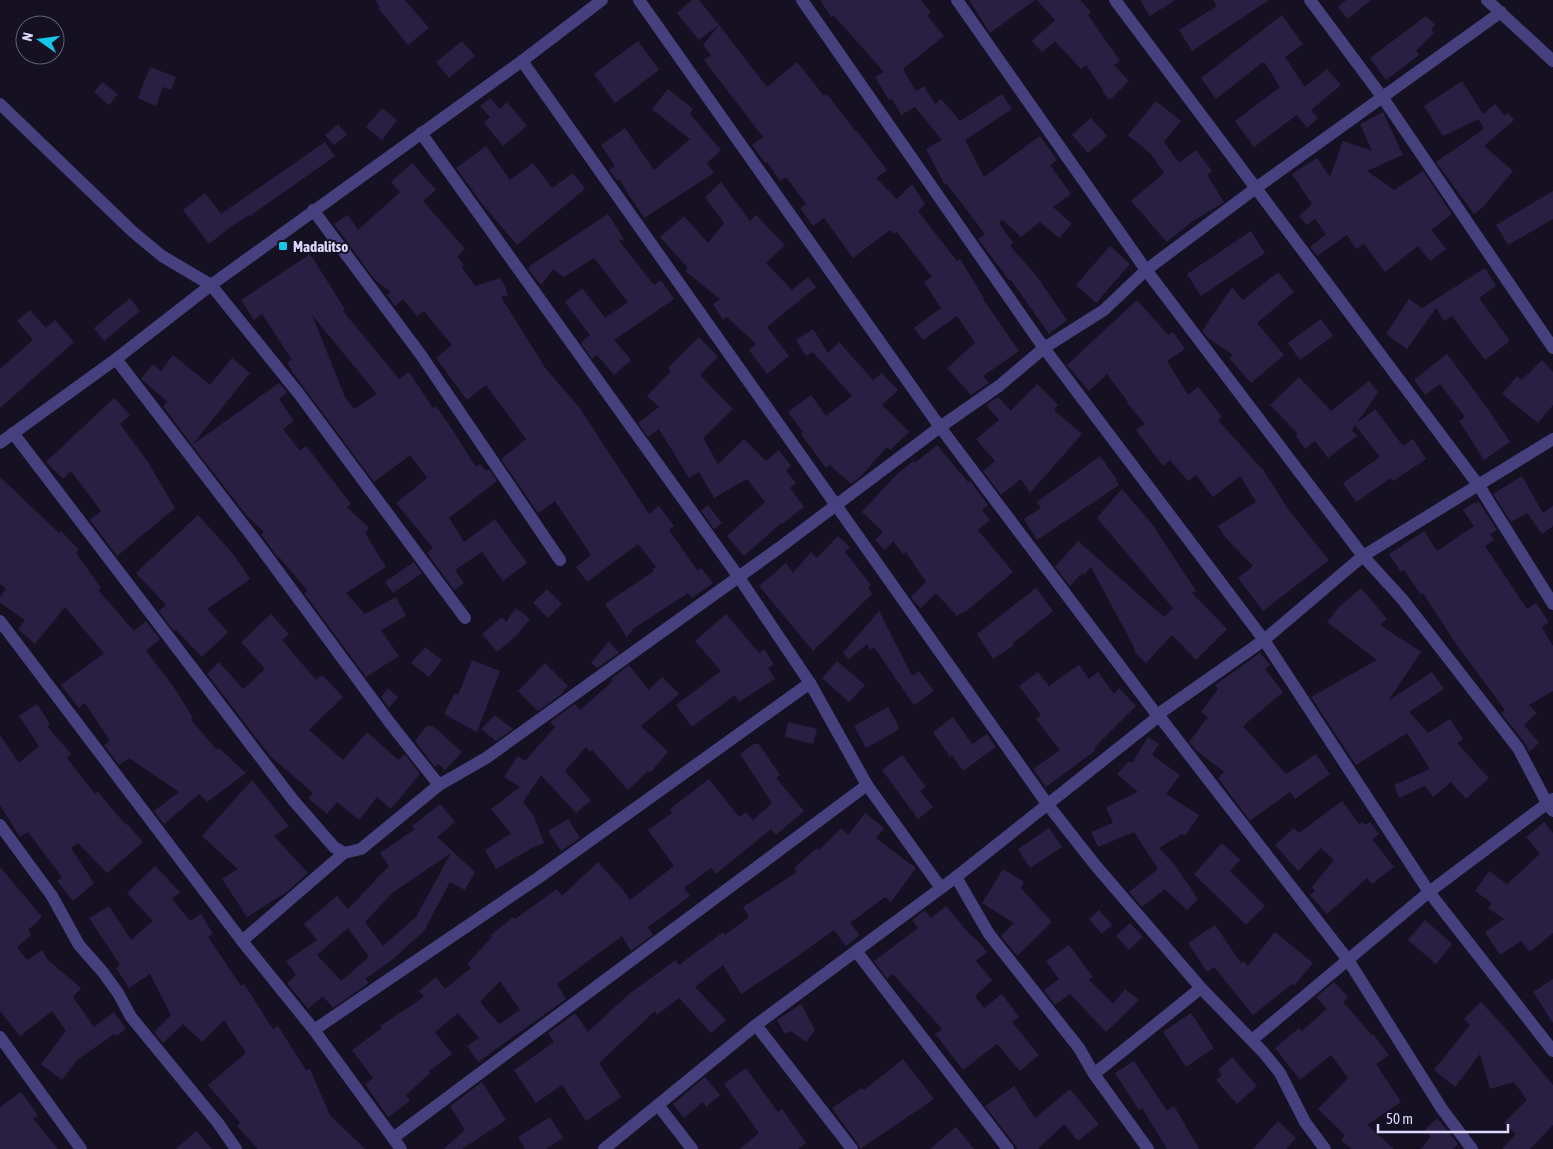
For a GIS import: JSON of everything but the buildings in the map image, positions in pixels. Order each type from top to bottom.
[{"type":"street","points":[[0,442],[116,359],[211,285],[313,210],[522,61],[602,0]]},
{"type":"street","points":[[639,0],[940,427],[1158,716],[1348,960],[1442,1109],[1472,1149]]},
{"type":"street","points":[[802,0],[1044,348],[1264,640],[1429,892],[1553,1051]]},
{"type":"street","points":[[957,0],[1146,270],[1363,556],[1403,600],[1518,748],[1551,804],[1429,892],[1252,1040]]},
{"type":"street","points":[[1115,0],[1479,486],[1553,604]]},
{"type":"street","points":[[1310,0],[1384,98],[1553,348]]},
{"type":"street","points":[[1489,1],[1553,61]]},
{"type":"street","points":[[242,941],[344,854],[361,849],[439,785],[486,758],[837,505],[940,427],[998,386],[1044,348],[1104,310],[1146,270],[1256,188],[1384,98],[1501,12]]},
{"type":"street","points":[[522,61],[1048,805],[1096,866],[1201,988],[1252,1040],[1280,1073],[1305,1122],[1325,1149]]},
{"type":"street","points":[[0,104],[133,232],[162,256],[211,285],[299,394],[465,618]]},
{"type":"street","points":[[421,133],[738,576],[810,683],[868,785],[941,888]]},
{"type":"street","points":[[313,210],[421,355],[560,560]]},
{"type":"street","points":[[116,359],[255,540],[390,723],[439,785]]},
{"type":"street","points":[[13,433],[293,800],[334,847],[344,854]]},
{"type":"street","points":[[604,1149],[756,1025],[956,877],[1158,716],[1264,640],[1363,556],[1553,439]]},
{"type":"street","points":[[0,621],[242,941],[314,1030],[401,1149]]},
{"type":"street","points":[[314,1030],[538,878],[810,683]]},
{"type":"street","points":[[393,1138],[868,785]]},
{"type":"street","points":[[0,825],[52,896],[79,945],[118,993],[131,1017],[218,1123],[236,1149]]},
{"type":"street","points":[[956,877],[989,934],[1079,1048],[1094,1074],[1148,1149]]},
{"type":"street","points":[[856,951],[1008,1149]]},
{"type":"street","points":[[1094,1074],[1201,988]]},
{"type":"street","points":[[756,1025],[852,1149]]},
{"type":"street","points":[[0,1037],[81,1149]]},
{"type":"street","points":[[658,1105],[692,1149]]},
{"type":"place","name":"Madalitso","points":[[283,246]]}]
